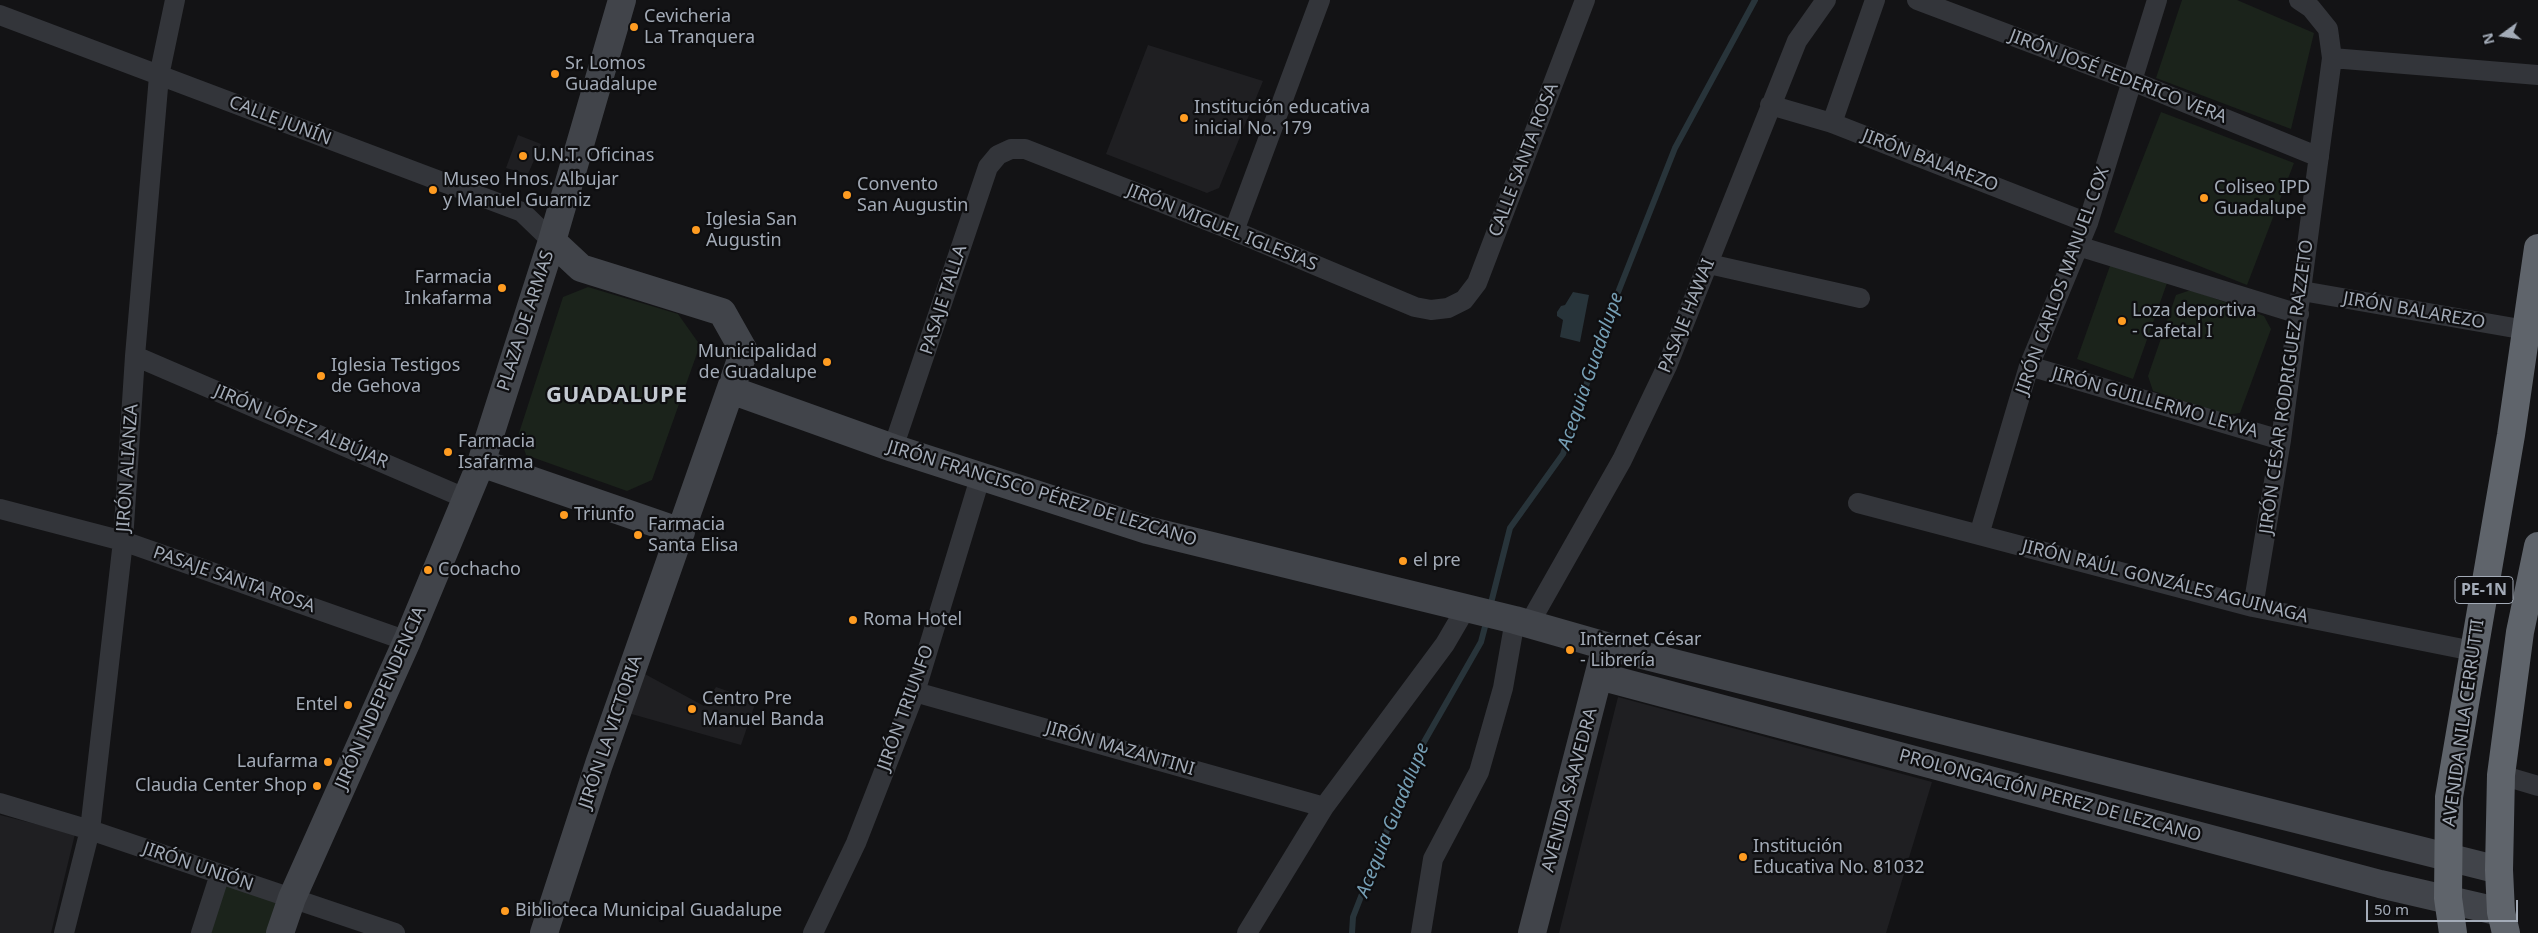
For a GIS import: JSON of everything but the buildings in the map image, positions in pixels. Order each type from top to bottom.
[{"type":"highway","name":"AVENIDA NILA CERRUTTI","points":[[2453,933],[2448,898],[2447,856],[2450,798],[2526,330],[2535,291],[2538,248]]},
{"type":"highway","name":"PE-1N","points":[[2504,922],[2499,870],[2501,775],[2520,632],[2538,546]]},
{"type":"street","name":"JIRÓN ALIANZA","points":[[64,933],[90,830],[123,541],[135,356],[159,76],[175,0]]},
{"type":"street","points":[[552,241],[622,0]]},
{"type":"street","points":[[1234,231],[1320,0]]},
{"type":"street","name":"CALLE SANTA ROSA","points":[[1448,308],[1464,300],[1477,283],[1585,0]]},
{"type":"street","name":"PASAJE HAWAI","points":[[1247,933],[1324,807],[1445,644],[1496,615],[1622,460],[1667,366],[1797,41],[1826,0]]},
{"type":"street","points":[[1832,123],[1875,0]]},
{"type":"street","name":"JIRÓN JOSÉ FEDERICO VERA","points":[[1917,0],[2132,81],[2319,156]]},
{"type":"street","name":"JIRÓN CARLOS MANUEL COX","points":[[1979,534],[2029,366],[2088,223],[2157,0]]},
{"type":"street","name":"JIRÓN CÉSAR RODRIGUEZ RAZZETO","points":[[2252,607],[2281,440],[2332,58],[2328,29],[2311,8],[2299,0]]},
{"type":"street","name":"CALLE JUNÍN","points":[[0,15],[522,212],[552,241]]},
{"type":"street","points":[[2332,58],[2538,75]]},
{"type":"street","name":"JIRÓN BALAREZO","points":[[1770,106],[1832,123],[2088,223]]},
{"type":"street","name":"JIRÓN MIGUEL IGLESIAS","points":[[998,155],[1011,149],[1025,149],[1234,231],[1415,306],[1430,310],[1448,308]]},
{"type":"street","name":"PASAJE TALLA","points":[[893,448],[988,167],[998,155]]},
{"type":"street","name":"PLAZA DE ARMAS","points":[[481,463],[552,241],[581,268],[722,312],[744,351],[681,532]]},
{"type":"street","points":[[2078,246],[2299,314]]},
{"type":"street","points":[[1709,264],[1860,298]]},
{"type":"street","name":"JIRÓN BALAREZO","points":[[2302,291],[2526,330]]},
{"type":"street","name":"JIRÓN LÓPEZ ALBÚJAR","points":[[135,356],[467,499]]},
{"type":"street","name":"JIRÓN GUILLERMO LEYVA","points":[[2029,366],[2281,440]]},
{"type":"street","name":"JIRÓN FRANCISCO PÉREZ DE LEZCANO","points":[[731,390],[893,448],[1147,530],[1496,615],[1606,646]]},
{"type":"street","points":[[481,463],[681,532]]},
{"type":"street","name":"JIRÓN INDEPENDENCIA","points":[[280,933],[292,898],[408,641],[481,463]]},
{"type":"street","name":"JIRÓN TRIUNFO","points":[[813,933],[856,843],[915,692],[981,475]]},
{"type":"street","name":"JIRÓN RAÚL GONZÁLES AGUINAGA","points":[[1858,503],[2252,607],[2473,651]]},
{"type":"street","name":"PASAJE SANTA ROSA","points":[[0,509],[123,541],[408,641]]},
{"type":"street","name":"JIRÓN LA VICTORIA","points":[[544,933],[599,764],[681,532]]},
{"type":"street","points":[[1420,933],[1433,859],[1479,772],[1503,688],[1496,615]]},
{"type":"street","name":"AVENIDA SAAVEDRA","points":[[1532,933],[1606,646]]},
{"type":"street","name":"PROLONGACIÓN PEREZ DE LEZCANO","points":[[1606,646],[2499,870]]},
{"type":"street","name":"PROLONGACIÓN PEREZ DE LEZCANO","points":[[1599,676],[2361,878],[2448,898],[2504,922]]},
{"type":"street","name":"JIRÓN MAZANTINI","points":[[915,692],[1324,807]]},
{"type":"street","points":[[2501,775],[2538,786]]},
{"type":"street","name":"JIRÓN UNIÓN","points":[[0,804],[90,830],[395,933]]},
{"type":"street","points":[[201,933],[220,874]]},
{"type":"shaded area","points":[[2182,0],[2237,0],[2314,33],[2291,129],[2156,78]]},
{"type":"shaded area","name":"Institución educativa inicial No. 179","points":[[1148,45],[1263,81],[1219,188],[1207,193],[1106,154]]},
{"type":"shaded area","name":"Coliseo IPD Guadalupe","points":[[2161,112],[2294,163],[2247,285],[2114,232]]},
{"type":"shaded area","name":"U.N.T. Oficinas","points":[[518,135],[541,144],[528,174],[506,168]]},
{"type":"shaded area","name":"Loza deportiva - Cafetal I","points":[[2111,263],[2167,283],[2133,379],[2077,359]]},
{"type":"shaded area","points":[[588,287],[678,314],[700,345],[652,480],[627,491],[526,455],[519,433],[563,297]]},
{"type":"shaded area","points":[[2191,290],[2264,316],[2271,329],[2240,413],[2226,415],[2153,391],[2148,376],[2176,295]]},
{"type":"shaded area","points":[[1573,292],[1589,295],[1580,342],[1560,337],[1563,320],[1557,316],[1561,306],[1565,305]]},
{"type":"shaded area","name":"Centro Pre Manuel Banda","points":[[643,673],[704,706],[716,687],[756,701],[741,745],[628,713]]},
{"type":"shaded area","name":"Institución Educativa No. 81032","points":[[1618,697],[1932,782],[1886,933],[1559,933]]},
{"type":"shaded area","points":[[0,815],[75,834],[51,933],[0,933]]},
{"type":"shaded area","points":[[224,883],[287,903],[276,933],[209,933]]},
{"type":"waterway","name":"Acequia Guadalupe","points":[[1490,607],[1510,528],[1563,454],[1615,300],[1675,148],[1755,0]]},
{"type":"waterway","name":"Acequia Guadalupe","points":[[1352,933],[1353,917],[1416,756],[1481,642],[1487,619]]},
{"type":"place","name":"Cevicheria La Tranquera","points":[[634,27]]},
{"type":"place","name":"Sr. Lomos Guadalupe","points":[[555,74]]},
{"type":"place","name":"Institución educativa inicial No. 179","points":[[1184,118]]},
{"type":"place","name":"U.N.T. Oficinas","points":[[523,156]]},
{"type":"place","name":"Museo Hnos. Albujar y Manuel Guarniz","points":[[433,190]]},
{"type":"place","name":"Convento San Augustin","points":[[847,195]]},
{"type":"place","name":"Coliseo IPD Guadalupe","points":[[2204,198]]},
{"type":"place","name":"Iglesia San Augustin","points":[[696,230]]},
{"type":"place","name":"Farmacia Inkafarma","points":[[502,288]]},
{"type":"place","name":"Loza deportiva - Cafetal I","points":[[2122,321]]},
{"type":"place","name":"Municipalidad de Guadalupe","points":[[827,362]]},
{"type":"place","name":"Iglesia Testigos de Gehova","points":[[321,376]]},
{"type":"place","name":"Farmacia Isafarma","points":[[448,452]]},
{"type":"place","name":"Triunfo","points":[[564,515]]},
{"type":"place","name":"Farmacia Santa Elisa","points":[[638,535]]},
{"type":"place","name":"el pre","points":[[1403,561]]},
{"type":"place","name":"Cochacho","points":[[428,570]]},
{"type":"place","name":"Roma Hotel","points":[[853,620]]},
{"type":"place","name":"Internet César - Librería","points":[[1570,650]]},
{"type":"place","name":"Entel","points":[[348,705]]},
{"type":"place","name":"Centro Pre Manuel Banda","points":[[692,709]]},
{"type":"place","name":"Laufarma","points":[[328,762]]},
{"type":"place","name":"Claudia Center Shop","points":[[317,786]]},
{"type":"place","name":"Institución Educativa No. 81032","points":[[1743,857]]},
{"type":"place","name":"Biblioteca Municipal Guadalupe","points":[[505,911]]},
{"type":"district","name":"GUADALUPE","points":[[617,396]]}]
